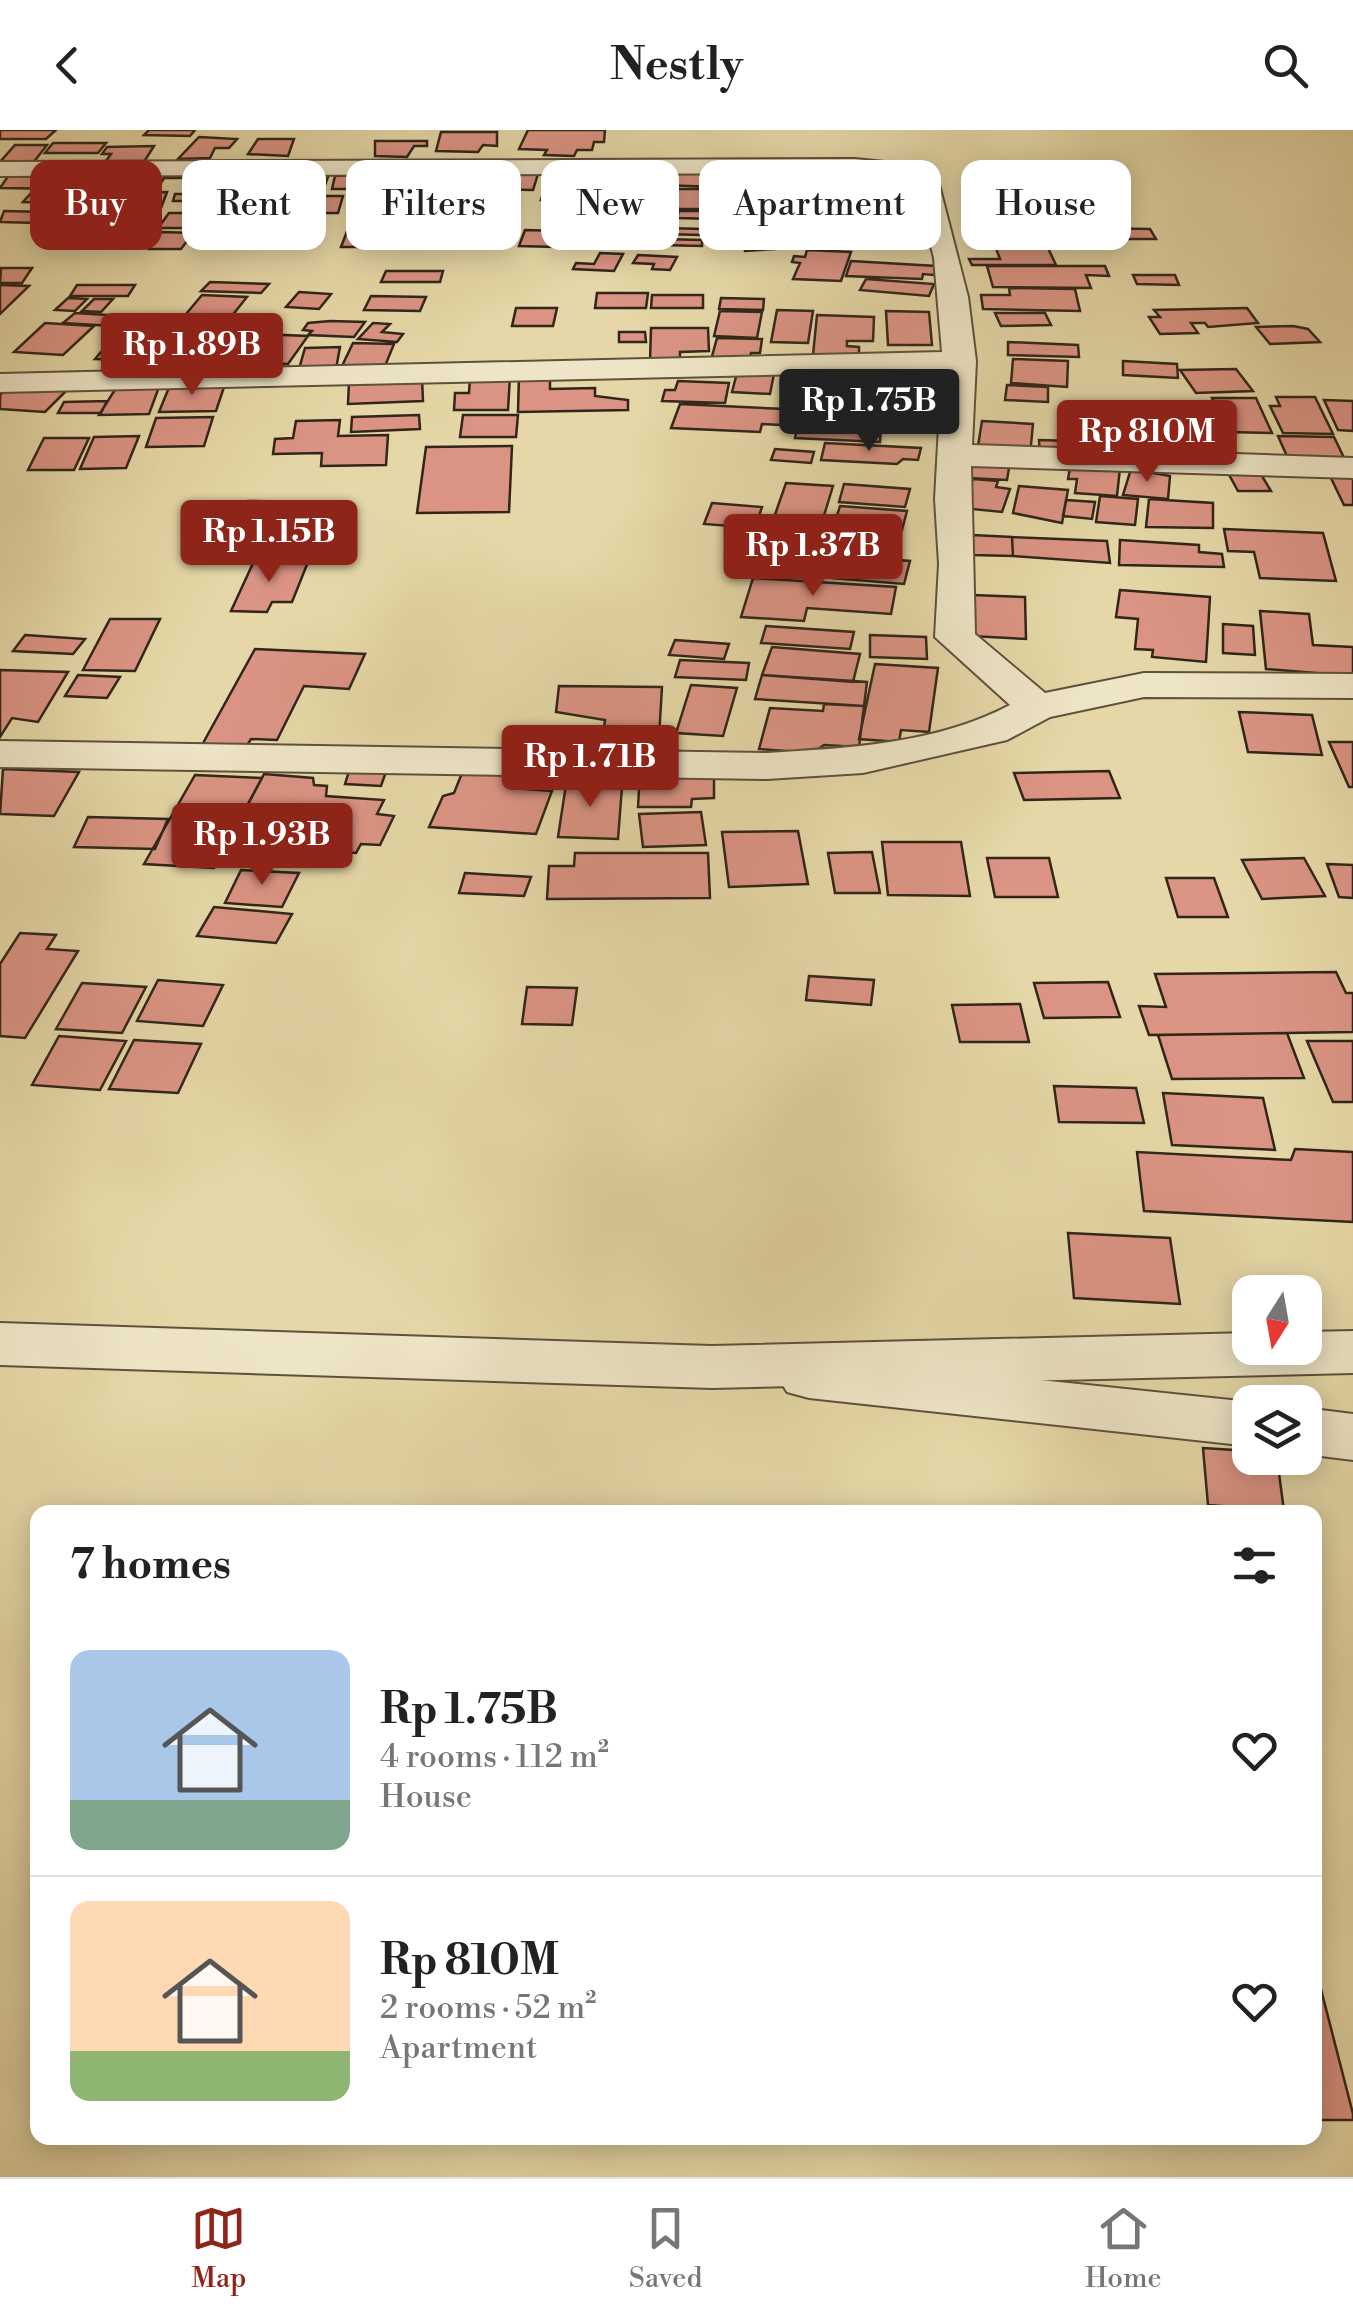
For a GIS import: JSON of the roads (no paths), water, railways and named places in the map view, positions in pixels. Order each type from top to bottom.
[{"type":"street","points":[[0,170],[924,173],[942,224],[961,362],[958,455],[951,503],[957,550],[955,637],[1037,707]]},
{"type":"street","points":[[0,383],[961,362]]},
{"type":"street","points":[[958,455],[1353,468]]},
{"type":"street","points":[[0,754],[768,766],[863,760],[992,731],[1037,707],[1144,684],[1353,686]]},
{"type":"street","points":[[0,1344],[712,1367],[1353,1352]]},
{"type":"street","points":[[712,1367],[1079,1402],[1232,1422]]},
{"type":"street","points":[[1322,1433],[1353,1437]]}]
